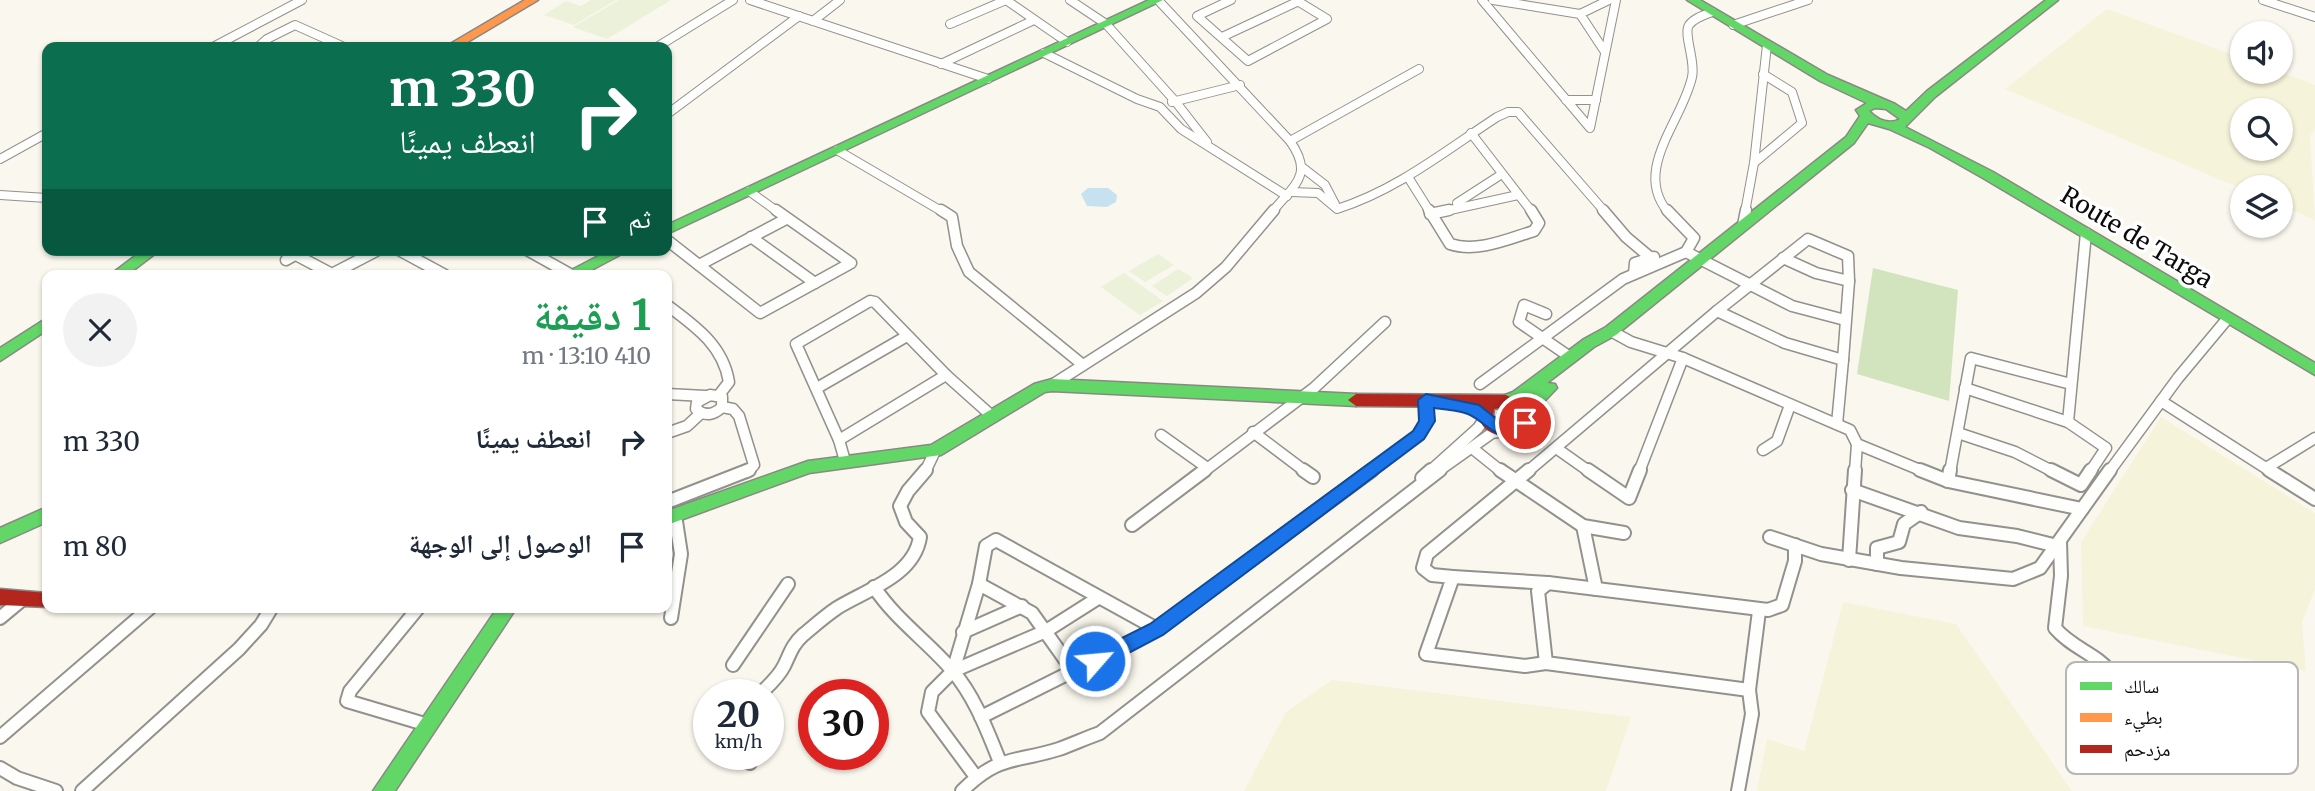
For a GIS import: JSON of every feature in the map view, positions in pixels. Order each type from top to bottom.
[{"type":"main road","points":[[460,42],[533,0]]},
{"type":"main road","points":[[1692,0],[1824,78],[1900,111],[1897,122]]},
{"type":"main road","points":[[1484,417],[1487,405],[1519,397],[1570,357],[1611,331],[1850,140],[1897,122],[2053,0]]},
{"type":"main road","points":[[672,228],[1106,24],[1148,1]]},
{"type":"main road","points":[[1824,78],[1864,114],[1897,122]]},
{"type":"main road","points":[[1850,140],[1868,105],[1905,104],[1931,94]]},
{"type":"main road","name":"Route de Targa","points":[[1897,122],[2315,370]]},
{"type":"main road","points":[[124,270],[144,256]]},
{"type":"main road","points":[[578,270],[609,256]]},
{"type":"main road","points":[[0,356],[42,327]]},
{"type":"main road","points":[[1432,400],[1465,406],[1484,417],[1493,427],[1512,431],[1525,423],[1524,412],[1533,401],[1597,348],[1611,331]]},
{"type":"main road","points":[[672,511],[808,467],[934,451],[1040,388],[1052,385],[1302,397],[1502,401],[1524,412]]},
{"type":"main road","points":[[2,533],[42,516]]},
{"type":"main road","points":[[0,597],[42,600]]},
{"type":"main road","points":[[383,791],[504,613]]},
{"type":"street","points":[[222,42],[302,0]]},
{"type":"street","points":[[665,42],[733,0]]},
{"type":"street","points":[[750,0],[988,79]]},
{"type":"street","points":[[813,21],[840,0]]},
{"type":"street","points":[[950,24],[1006,0],[1067,42]]},
{"type":"street","points":[[1070,0],[1106,24],[1175,101],[1211,147]]},
{"type":"street","points":[[1222,37],[1298,1],[1327,19],[1248,61],[1197,16],[1231,0]]},
{"type":"street","points":[[1482,0],[1590,128],[1616,0]]},
{"type":"street","points":[[1493,0],[1580,14],[1609,0]]},
{"type":"street","points":[[1724,19],[1790,0]]},
{"type":"street","points":[[1480,384],[1634,274],[1686,252],[1694,237],[1660,200],[1654,185],[1661,157],[1693,76],[1694,58],[1686,29],[1688,23],[1695,17],[1724,19],[1808,0]]},
{"type":"street","points":[[2263,0],[2315,17]]},
{"type":"street","points":[[1052,385],[1208,284],[1226,267],[1301,177],[1301,157],[1290,141],[1240,85],[1148,1]]},
{"type":"street","points":[[1580,14],[1605,52]]},
{"type":"street","points":[[672,111],[799,16]]},
{"type":"street","points":[[941,64],[1034,20]]},
{"type":"street","points":[[264,42],[295,24],[333,42]]},
{"type":"street","points":[[1743,225],[1754,163],[1768,45]]},
{"type":"street","points":[[1044,53],[1137,99],[1160,107],[1181,129],[1289,194],[1318,193],[1337,209]]},
{"type":"street","points":[[1290,141],[1419,69]]},
{"type":"street","points":[[1754,163],[1802,123],[1792,92],[1763,74]]},
{"type":"street","points":[[1160,107],[1240,85]]},
{"type":"street","points":[[1566,100],[1596,100]]},
{"type":"street","points":[[1337,209],[1361,202],[1408,177],[1471,133],[1508,112],[1522,115],[1626,237],[1651,258]]},
{"type":"street","points":[[1408,177],[1454,247],[1469,247],[1503,240],[1538,228],[1535,215],[1471,133]]},
{"type":"street","points":[[0,159],[42,136]]},
{"type":"street","points":[[837,150],[894,180],[952,217],[957,246],[969,272],[1083,365]]},
{"type":"street","points":[[1303,168],[1325,185],[1337,209]]},
{"type":"street","points":[[1450,208],[1502,174]]},
{"type":"street","points":[[672,244],[760,313],[851,263],[749,191]]},
{"type":"street","points":[[0,195],[42,198]]},
{"type":"street","points":[[1430,214],[1518,195]]},
{"type":"street","points":[[699,265],[786,219]]},
{"type":"street","points":[[2068,422],[2086,233]]},
{"type":"street","points":[[751,237],[815,283]]},
{"type":"street","points":[[1795,545],[1795,561],[1782,606],[1759,611],[1548,583],[1453,578],[1432,575],[1423,568],[1427,554],[1717,311],[1808,239],[1848,256],[1849,281],[1837,424]]},
{"type":"street","points":[[1686,252],[1792,306],[1845,320]]},
{"type":"street","points":[[286,260],[293,256]]},
{"type":"street","points":[[306,256],[326,270]]},
{"type":"street","points":[[340,270],[366,256]]},
{"type":"street","points":[[410,256],[436,270]]},
{"type":"street","points":[[538,256],[562,270]]},
{"type":"street","points":[[1634,274],[1635,263],[1651,258],[1666,260]]},
{"type":"street","points":[[1783,258],[1816,273],[1849,281]]},
{"type":"street","points":[[845,461],[817,388],[796,346],[800,340],[872,301],[946,375],[993,417]]},
{"type":"street","points":[[1545,314],[1524,304],[1518,319],[1520,324],[1570,357]]},
{"type":"street","points":[[672,309],[710,340],[719,351],[729,382],[710,414],[701,413],[687,426],[672,431]]},
{"type":"street","points":[[1717,311],[1785,343],[1843,360]]},
{"type":"street","points":[[1770,537],[1849,560],[1877,564],[2013,579],[2040,568],[2202,346],[2228,318]]},
{"type":"street","points":[[1132,525],[1302,397],[1385,322]]},
{"type":"street","points":[[1611,331],[1631,342],[1682,358],[1850,430],[1857,444],[1849,560]]},
{"type":"street","points":[[817,388],[907,335]]},
{"type":"street","points":[[1556,448],[1629,498],[1682,358]]},
{"type":"street","points":[[1948,481],[1971,358],[2071,384]]},
{"type":"street","points":[[839,440],[946,375]]},
{"type":"street","points":[[1958,433],[2015,452],[2081,485],[2106,448],[2068,422],[1965,388]]},
{"type":"street","points":[[672,394],[705,396],[733,409],[739,416],[754,465],[746,472],[672,511]]},
{"type":"street","points":[[701,413],[696,405],[705,396]]},
{"type":"street","points":[[981,717],[1157,629],[1419,435],[1427,421],[1432,400]]},
{"type":"street","points":[[2161,401],[2315,499]]},
{"type":"street","points":[[1763,450],[1777,441],[1790,405]]},
{"type":"street","points":[[1408,492],[1484,417]]},
{"type":"street","points":[[962,791],[976,777],[1000,762],[1058,750],[1100,733],[1408,492],[1492,433],[1503,431]]},
{"type":"street","points":[[1253,432],[1313,477]]},
{"type":"street","points":[[1161,435],[1206,467]]},
{"type":"street","points":[[2266,468],[2315,438]]},
{"type":"street","points":[[1857,444],[1948,481],[2082,509]]},
{"type":"street","points":[[1472,448],[1516,482],[1583,526],[1625,533]]},
{"type":"street","points":[[773,679],[784,666],[788,652],[796,642],[836,609],[906,565],[920,548],[920,537],[906,522],[900,506],[908,490],[934,459],[934,451]]},
{"type":"street","points":[[1852,489],[1959,528],[2058,543]]},
{"type":"street","points":[[1877,564],[1877,548],[1899,542],[1903,524],[1921,512]]},
{"type":"street","points":[[672,517],[682,544],[682,560],[672,613]]},
{"type":"street","points":[[1583,526],[1597,589]]},
{"type":"street","points":[[953,671],[962,632],[979,584],[987,544],[996,540],[1157,629]]},
{"type":"street","points":[[2058,543],[2061,576],[2055,628],[2069,644],[2101,662]]},
{"type":"street","points":[[1453,578],[1426,653],[1525,666],[1546,663],[1749,690]]},
{"type":"street","points":[[1546,663],[1538,591],[1548,583]]},
{"type":"street","points":[[733,665],[786,593],[788,584]]},
{"type":"street","points":[[979,584],[1032,613],[1074,672]]},
{"type":"street","points":[[874,587],[907,630],[929,646],[969,693],[1000,762]]},
{"type":"street","points":[[0,618],[24,598]]},
{"type":"street","points":[[976,777],[928,712],[932,692],[953,671],[1046,631],[1098,598]]},
{"type":"street","points":[[962,632],[1021,606]]},
{"type":"street","points":[[1738,791],[1752,714],[1749,690],[1759,611]]},
{"type":"street","points":[[0,737],[144,613]]},
{"type":"street","points":[[82,791],[239,649],[268,613]]},
{"type":"street","points":[[414,613],[350,691],[347,701],[428,725]]},
{"type":"street","points":[[671,618],[672,613]]},
{"type":"street","points":[[0,768],[17,778],[56,791]]},
{"type":"street","points":[[0,781],[17,778]]},
{"type":"shaded area","points":[[2107,9],[2230,54],[2230,84],[2293,84],[2293,77],[2315,85],[2315,129],[2310,136],[2315,220],[2293,211],[2293,175],[2230,175],[2230,184],[2005,89]]},
{"type":"shaded area","points":[[2161,417],[2315,513],[2315,589],[2302,622],[2306,671],[2298,669],[2298,662],[2261,662],[2083,626],[2081,542]]},
{"type":"shaded area","points":[[1843,602],[1956,624],[2072,791],[1757,791],[1767,739],[1804,751]]},
{"type":"shaded area","points":[[1332,680],[1631,717],[1606,791],[1244,791],[1286,712]]},
{"type":"green space","points":[[591,0],[616,0],[574,25],[544,15],[566,1],[581,6]]},
{"type":"green space","points":[[619,0],[671,0],[607,39],[573,27]]},
{"type":"green space","points":[[1158,254],[1174,265],[1145,282],[1129,271]]},
{"type":"green space","points":[[1873,268],[1958,290],[1949,401],[1857,374]]},
{"type":"green space","points":[[1178,269],[1193,278],[1167,296],[1152,286]]},
{"type":"green space","points":[[1124,273],[1163,301],[1140,315],[1101,287]]},
{"type":"water","points":[[1088,188],[1108,188],[1117,195],[1116,202],[1107,207],[1087,206],[1081,194]]},
{"type":"traffic: fast","points":[[672,228],[1158,0]]},
{"type":"traffic: fast","points":[[1692,0],[1824,78],[1880,104]]},
{"type":"traffic: fast","points":[[1906,118],[1885,105],[1874,104],[1862,110],[1870,119],[1880,124],[1903,124],[1914,109],[1931,94],[2053,0]]},
{"type":"traffic: fast","points":[[1506,401],[1519,396],[1589,343],[1611,331],[1850,140],[1866,117]]},
{"type":"traffic: fast","points":[[1892,126],[1934,145],[1988,175],[2315,370]]},
{"type":"traffic: fast","points":[[124,270],[144,256]]},
{"type":"traffic: fast","points":[[580,270],[609,256]]},
{"type":"traffic: fast","points":[[0,356],[42,327]]},
{"type":"traffic: fast","points":[[672,516],[808,467],[935,451],[1040,388],[1052,385],[1356,400]]},
{"type":"traffic: fast","points":[[1524,412],[1549,388]]},
{"type":"traffic: fast","points":[[0,536],[42,516]]},
{"type":"traffic: fast","points":[[383,791],[504,613]]},
{"type":"traffic: slow","points":[[460,42],[533,0]]},
{"type":"traffic: jam","points":[[1356,400],[1499,401]]},
{"type":"traffic: jam","points":[[1506,401],[1524,412],[1525,423],[1518,430],[1499,430],[1485,418],[1487,405],[1506,401]]},
{"type":"traffic: jam","points":[[0,597],[42,600]]},
{"type":"route","points":[[1095,661],[1157,629],[1419,435],[1427,421],[1426,400],[1438,400],[1473,409],[1499,430],[1518,430],[1525,423]]}]
